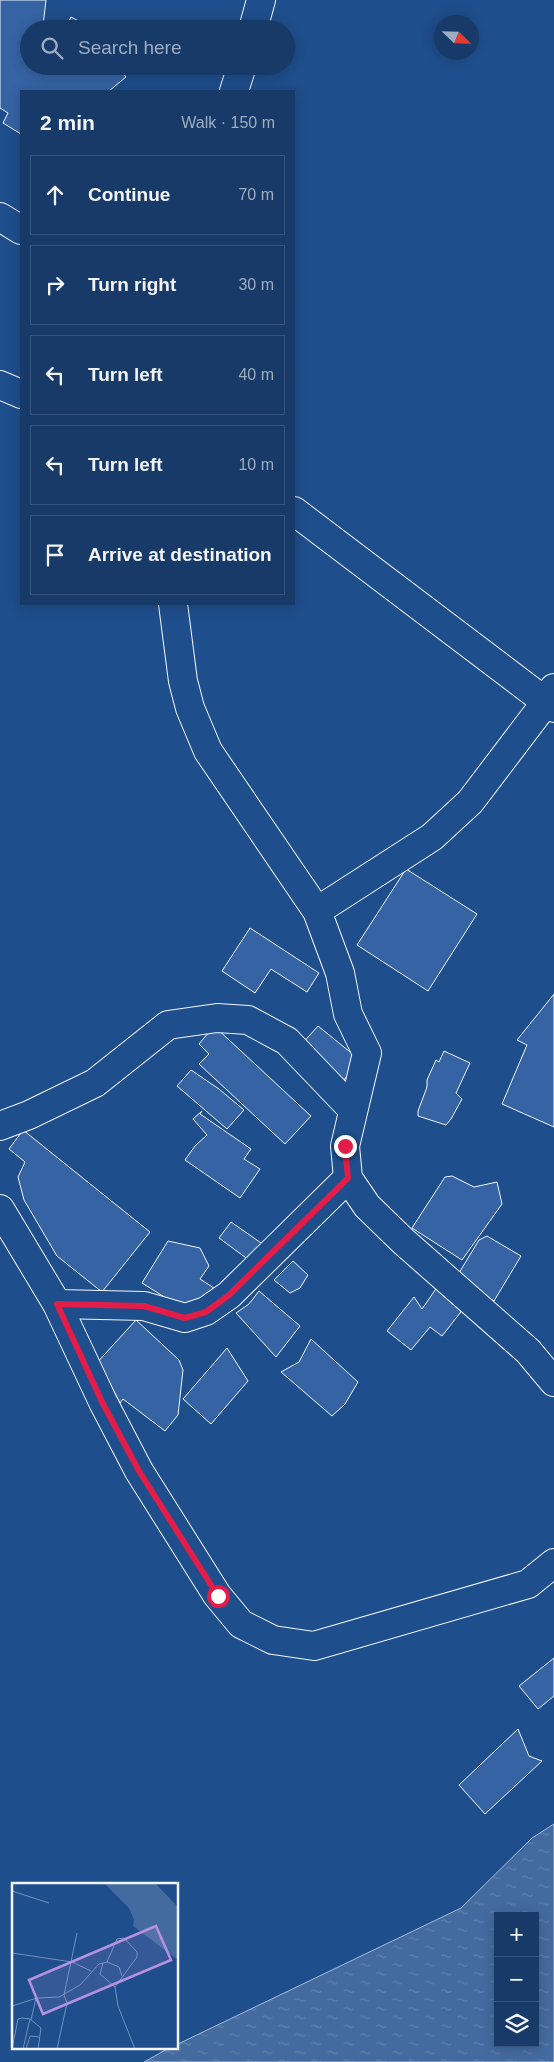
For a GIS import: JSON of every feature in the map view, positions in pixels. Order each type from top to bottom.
[{"type":"street","points":[[255,20],[261,0]]},
{"type":"street","points":[[234,90],[239,75]]},
{"type":"street","points":[[0,217],[20,229]]},
{"type":"street","points":[[0,385],[20,394]]},
{"type":"street","points":[[295,511],[551,699],[470,802],[432,837],[317,911]]},
{"type":"street","points":[[173,605],[183,681],[190,708],[208,751],[317,911],[340,973],[348,1014],[367,1053],[345,1146],[348,1178],[367,1206],[403,1241],[528,1351],[554,1382]]},
{"type":"street","points":[[0,1126],[29,1115],[95,1084],[168,1025],[217,1018],[248,1020],[287,1041],[353,1110]]},
{"type":"street","points":[[57,1304],[144,1306],[185,1318],[206,1312],[229,1295],[348,1178]]},
{"type":"street","points":[[0,1208],[57,1304],[102,1402],[139,1471],[218,1596],[241,1624],[273,1640],[314,1646],[528,1584],[554,1563]]},
{"type":"water","points":[[554,1824],[554,2062],[144,2062],[165,2050],[179,2050],[179,2044],[461,1908],[532,1838]]},
{"type":"building","points":[[0,0],[46,0],[44,20],[20,20],[20,75],[124,75],[126,77],[110,90],[20,90],[20,133],[3,123],[8,113],[0,108]]},
{"type":"building","points":[[406,869],[477,914],[428,991],[357,945]]},
{"type":"building","points":[[250,928],[319,973],[307,992],[271,969],[255,993],[222,971]]},
{"type":"building","points":[[554,994],[554,1127],[502,1104],[527,1045],[517,1040]]},
{"type":"building","points":[[214,1026],[311,1116],[285,1144],[199,1064],[209,1054],[199,1044]]},
{"type":"building","points":[[318,1026],[360,1060],[343,1081],[300,1046]]},
{"type":"building","points":[[444,1051],[470,1063],[456,1093],[462,1099],[446,1125],[418,1116],[427,1087],[427,1080],[436,1060],[439,1062]]},
{"type":"building","points":[[191,1070],[219,1089],[244,1110],[227,1129],[177,1086]]},
{"type":"building","points":[[202,1111],[200,1114],[251,1149],[244,1159],[260,1169],[240,1198],[185,1160],[195,1146],[207,1135],[193,1119]]},
{"type":"building","points":[[23,1130],[150,1232],[102,1292],[57,1256],[24,1200],[18,1177],[25,1162],[9,1149]]},
{"type":"building","points":[[452,1176],[474,1187],[497,1182],[502,1204],[462,1260],[412,1228],[445,1177]]},
{"type":"building","points":[[231,1222],[264,1245],[253,1263],[219,1238]]},
{"type":"building","points":[[487,1236],[521,1256],[494,1301],[456,1278],[479,1240]]},
{"type":"building","points":[[168,1241],[200,1248],[209,1266],[200,1279],[217,1290],[199,1312],[182,1308],[142,1283]]},
{"type":"building","points":[[293,1261],[308,1275],[300,1288],[290,1293],[274,1280]]},
{"type":"building","points":[[440,1283],[464,1308],[442,1336],[430,1327],[411,1350],[387,1331],[414,1297],[422,1309]]},
{"type":"building","points":[[259,1291],[300,1326],[276,1357],[236,1313],[249,1304]]},
{"type":"building","points":[[136,1320],[179,1360],[183,1370],[178,1415],[165,1431],[123,1399],[120,1403],[106,1376],[94,1366]]},
{"type":"building","points":[[311,1339],[358,1382],[345,1404],[332,1416],[281,1372],[299,1362]]},
{"type":"building","points":[[227,1348],[248,1381],[211,1424],[183,1399]]},
{"type":"building","points":[[554,1658],[554,1696],[538,1709],[519,1686]]},
{"type":"building","points":[[518,1729],[529,1756],[542,1761],[485,1814],[459,1785]]},
{"type":"route","points":[[218,1596],[139,1471],[102,1402],[57,1304],[144,1306],[185,1318],[206,1312],[229,1295],[348,1178],[345,1146]]}]
